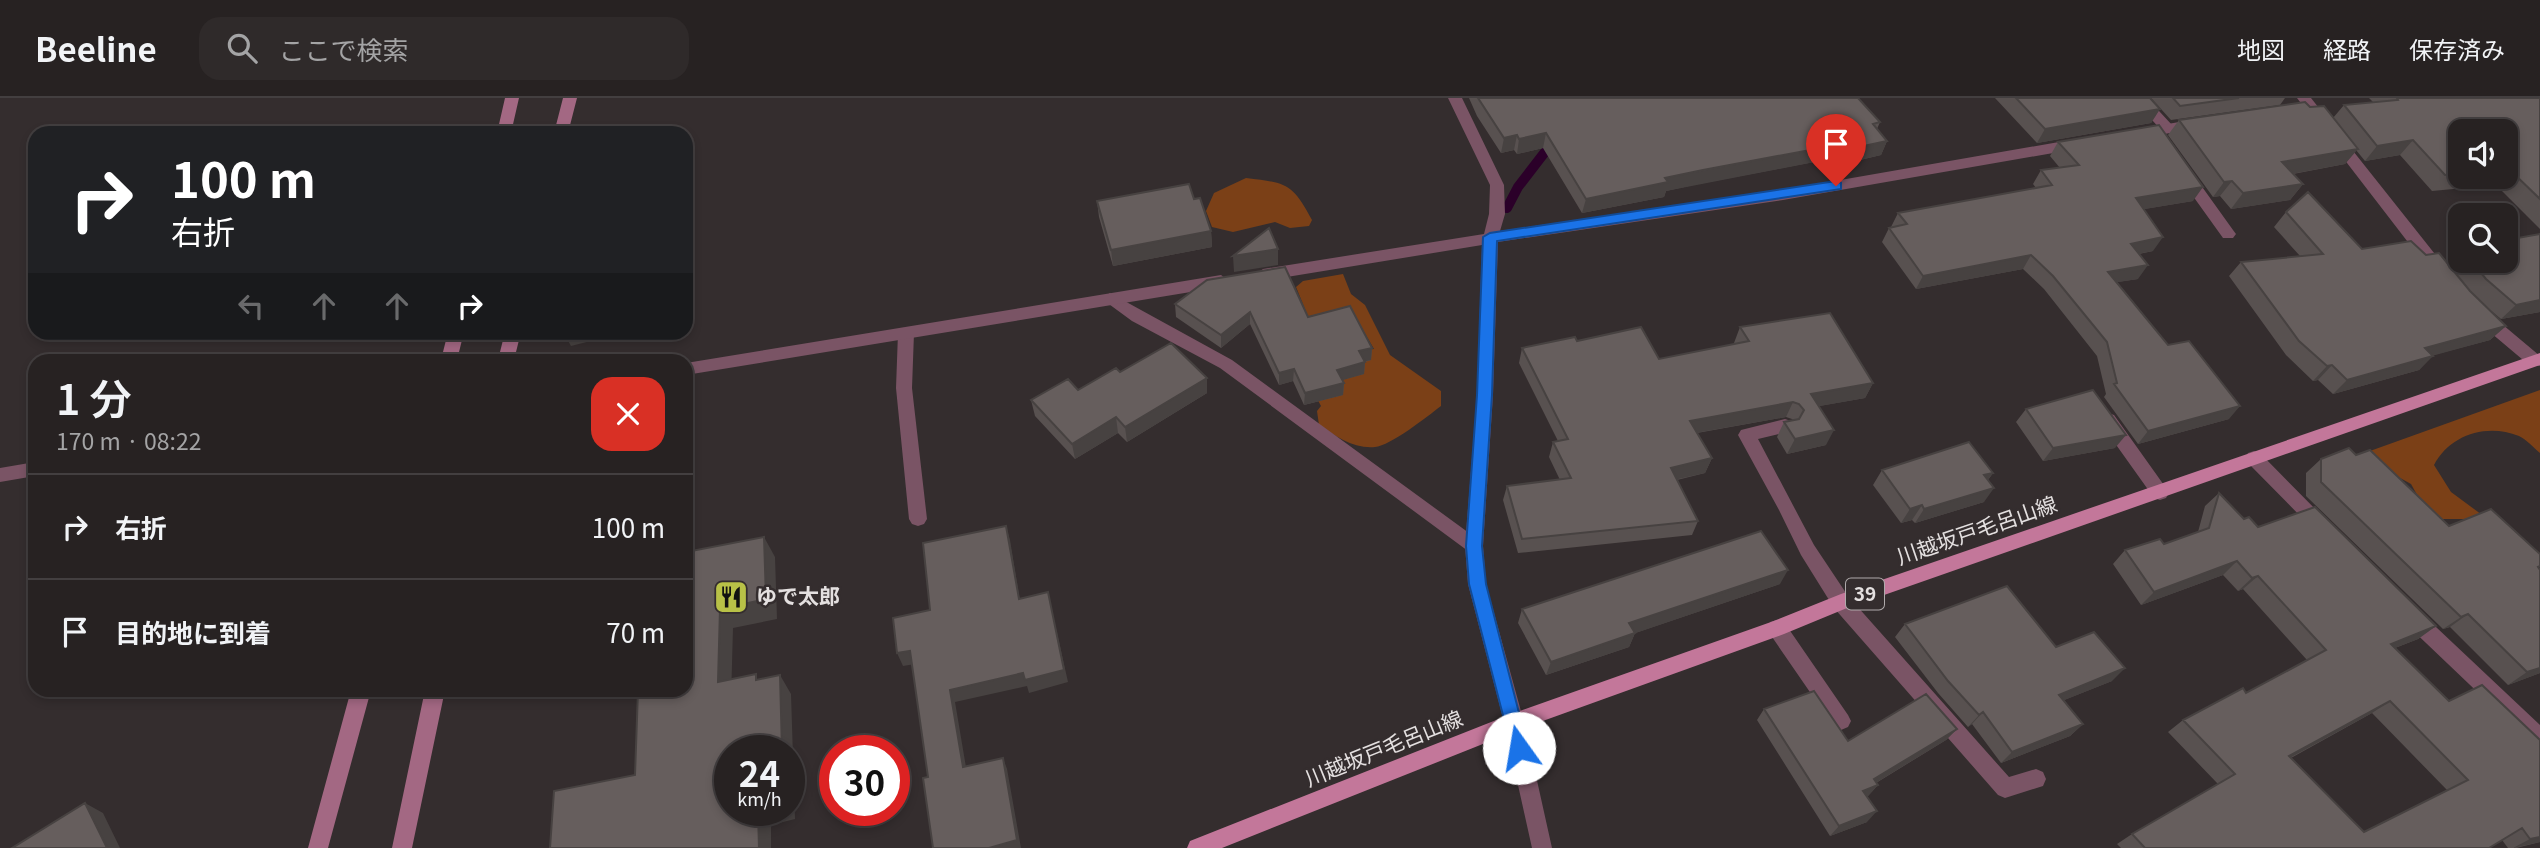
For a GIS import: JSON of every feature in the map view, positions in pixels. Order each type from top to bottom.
[{"type":"main road","points":[[506,126],[512,98]]},
{"type":"main road","points":[[563,126],[570,98]]},
{"type":"main road","name":"川越坂戸毛呂山線","points":[[1197,848],[1514,722],[1777,628],[1841,602],[2537,360]]},
{"type":"main road","points":[[317,848],[359,697]]},
{"type":"main road","points":[[401,848],[433,697]]},
{"type":"street","points":[[1455,98],[1497,185],[1497,214],[1490,237],[1485,395],[1474,546],[1477,584],[1514,722],[1542,848]]},
{"type":"street","points":[[2139,98],[2161,134]]},
{"type":"street","points":[[2304,105],[2446,279]]},
{"type":"street","points":[[2126,136],[2161,134],[2219,121]]},
{"type":"street","points":[[693,368],[1490,237],[1783,195],[2099,141]]},
{"type":"street","points":[[2176,162],[2228,234]]},
{"type":"street","points":[[1110,299],[1124,311],[1201,348],[1226,364],[1474,546]]},
{"type":"street","points":[[2473,309],[2537,360]]},
{"type":"street","points":[[906,333],[904,388],[918,519]]},
{"type":"street","points":[[2097,405],[2160,493]]},
{"type":"street","points":[[1785,426],[1746,435],[1787,507],[1807,550],[1841,602],[2005,788],[2036,779]]},
{"type":"street","points":[[2254,458],[2331,536]]},
{"type":"street","points":[[0,475],[28,470]]},
{"type":"street","points":[[2398,603],[2540,738]]},
{"type":"street","points":[[1777,628],[1841,721]]},
{"type":"shaded area","points":[[1246,178],[1271,181],[1287,187],[1299,199],[1312,220],[1309,226],[1290,228],[1275,222],[1233,232],[1212,227],[1206,211],[1214,193]]},
{"type":"shaded area","points":[[1343,274],[1351,294],[1365,305],[1390,355],[1441,391],[1441,406],[1399,436],[1375,447],[1352,444],[1319,425],[1317,411],[1321,406],[1314,393],[1342,352],[1374,349],[1353,313],[1311,324],[1296,287],[1303,281]]},
{"type":"shaded area","points":[[2540,390],[2540,453],[2519,436],[2507,432],[2482,432],[2459,439],[2449,446],[2434,465],[2451,492],[2493,523],[2474,519],[2437,519],[2421,502],[2411,484],[2391,473],[2370,451]]},
{"type":"building","points":[[1478,98],[1858,98],[1880,122],[1873,124],[1887,141],[1845,150],[1837,145],[1703,170],[1665,178],[1668,182],[1586,199],[1546,133],[1519,139],[1517,135],[1504,138]]},
{"type":"building","points":[[2016,98],[2150,98],[2160,109],[2045,129]]},
{"type":"building","points":[[2173,98],[2239,98],[2180,106]]},
{"type":"building","points":[[2397,98],[2540,98],[2540,199],[2518,178],[2518,119],[2448,119],[2448,175],[2445,175],[2413,140],[2377,146],[2344,105],[2398,100]]},
{"type":"building","points":[[2305,102],[2310,107],[2324,106],[2358,149],[2282,162],[2303,184],[2243,193],[2232,181],[2224,182],[2179,120]]},
{"type":"building","points":[[2159,125],[2203,187],[2136,198],[2163,237],[2131,244],[2148,265],[2108,272],[2168,345],[2189,341],[2240,406],[2148,431],[2114,384],[2117,383],[2107,342],[2053,276],[2031,255],[1923,276],[1889,228],[1907,224],[1898,213],[2052,185],[2041,170],[2079,165],[2058,142]]},
{"type":"building","points":[[1189,184],[1194,199],[1200,198],[1211,231],[1111,250],[1097,201]]},
{"type":"building","points":[[2308,192],[2362,249],[2411,241],[2426,255],[2439,253],[2448,264],[2448,273],[2455,273],[2506,326],[2425,348],[2433,356],[2347,380],[2332,365],[2327,366],[2299,341],[2241,262],[2323,254],[2286,212]]},
{"type":"building","points":[[1269,228],[1278,249],[1233,256]]},
{"type":"building","points":[[2540,234],[2540,300],[2516,305],[2481,273],[2518,273],[2518,238]]},
{"type":"building","points":[[1285,267],[1308,317],[1350,306],[1372,348],[1359,351],[1365,362],[1337,370],[1344,383],[1305,393],[1294,369],[1279,373],[1250,312],[1221,335],[1175,304],[1207,280]]},
{"type":"building","points":[[1830,313],[1873,383],[1811,394],[1834,430],[1795,439],[1784,422],[1799,419],[1804,410],[1793,402],[1690,421],[1712,458],[1671,468],[1698,521],[1522,539],[1507,486],[1571,478],[1553,442],[1568,439],[1522,348],[1575,337],[1577,341],[1641,327],[1659,359],[1749,341],[1740,327]]},
{"type":"building","points":[[1171,343],[1207,378],[1125,427],[1116,417],[1072,444],[1031,400],[1068,379],[1078,390],[1116,368],[1120,372]]},
{"type":"building","points":[[2093,390],[2126,435],[2053,448],[2026,409]]},
{"type":"building","points":[[1969,442],[1993,473],[1984,475],[1994,488],[1924,509],[1922,505],[1910,509],[1882,470]]},
{"type":"building","points":[[2349,448],[2356,455],[2370,450],[2449,526],[2491,509],[2540,554],[2540,668],[2527,672],[2468,614],[2461,617],[2321,482],[2321,459]]},
{"type":"building","points":[[2219,493],[2244,519],[2249,517],[2258,527],[2315,507],[2436,626],[2391,644],[2449,701],[2482,685],[2540,740],[2540,837],[2530,839],[2522,828],[2489,848],[2145,848],[2132,834],[2235,774],[2183,720],[2243,688],[2246,693],[2326,650],[2258,576],[2252,578],[2237,561],[2154,592],[2125,550],[2160,539],[2164,544],[2209,528]],"holes":[[[2390,701],[2468,780],[2364,832],[2289,756]]]},
{"type":"building","points":[[1006,526],[1019,599],[1048,592],[1064,670],[1025,680],[1023,673],[950,690],[963,767],[1003,758],[1017,840],[989,848],[933,848],[923,778],[928,777],[910,651],[897,653],[893,618],[930,610],[923,543]]},
{"type":"building","points":[[1761,531],[1788,570],[1629,623],[1635,633],[1551,662],[1522,609]]},
{"type":"building","points":[[764,537],[766,599],[720,609],[718,682],[756,674],[756,680],[780,675],[782,735],[714,735],[714,826],[758,826],[759,848],[550,848],[554,791],[635,775],[638,697],[693,697],[693,551]]},
{"type":"building","points":[[2007,586],[2056,647],[2094,632],[2125,668],[2059,695],[2083,724],[2012,752],[1983,712],[1979,715],[1948,681],[1905,624]]},
{"type":"building","points":[[1814,691],[1848,741],[1926,694],[1957,729],[1874,779],[1878,785],[1863,791],[1877,811],[1839,826],[1764,709]]},
{"type":"building","points":[[85,803],[107,848],[12,848]]},
{"type":"waterway","points":[[1507,208],[1518,187],[1555,139]]},
{"type":"place","name":"ゆで太郎","points":[[731,597]]},
{"type":"route","points":[[1519,748],[1477,584],[1474,546],[1485,395],[1490,237],[1836,186]]}]
